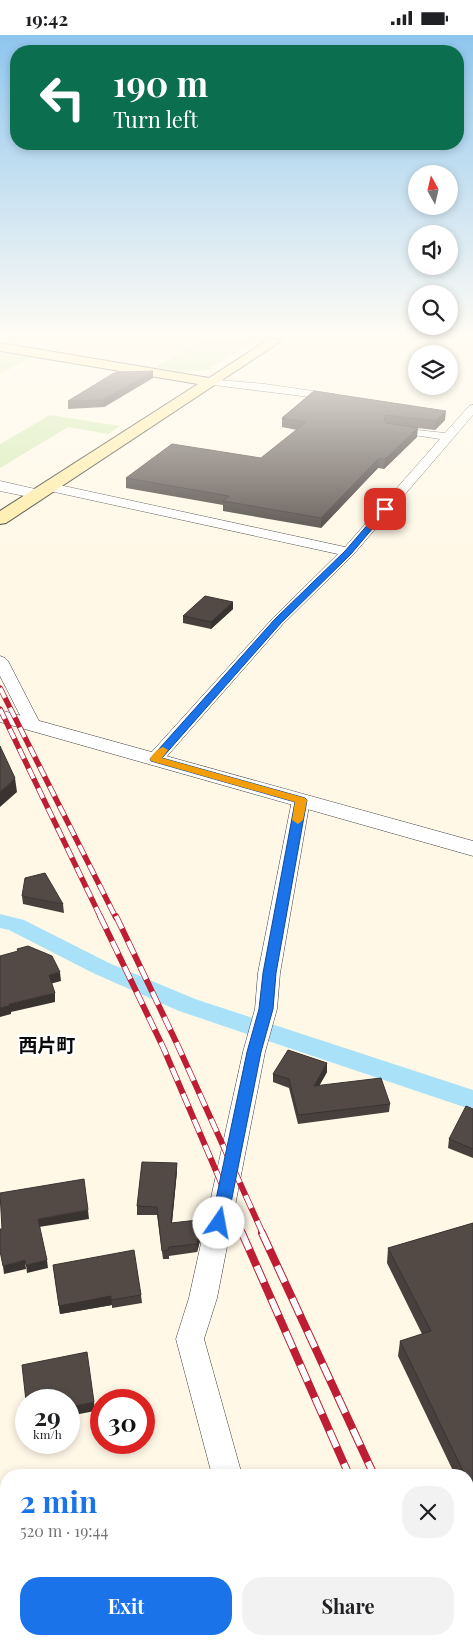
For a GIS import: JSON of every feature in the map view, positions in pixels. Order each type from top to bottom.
[{"type":"main road","points":[[0,519],[160,414]]},
{"type":"street","points":[[155,759],[278,621],[348,552],[467,415]]},
{"type":"street","points":[[390,429],[447,437]]},
{"type":"street","points":[[0,485],[44,490],[348,552]]},
{"type":"street","points":[[0,661],[33,725]]},
{"type":"street","points":[[0,716],[473,849]]},
{"type":"street","points":[[225,1469],[190,1339],[203,1298],[254,1052],[266,1009],[269,973],[301,800]]},
{"type":"green space","points":[[50,415],[120,426],[108,434],[68,427],[0,468],[0,444]]},
{"type":"building","points":[[287,414],[443,414],[436,421],[386,415],[384,420],[386,423],[418,428],[385,459],[379,458],[321,518],[223,501],[229,496],[126,478],[172,444],[261,458],[306,422],[282,418]]},
{"type":"building","points":[[205,596],[233,602],[211,622],[183,616]]},
{"type":"building","points":[[0,746],[15,778],[0,792]]},
{"type":"building","points":[[45,873],[63,904],[22,896],[25,878]]},
{"type":"building","points":[[28,946],[52,956],[60,972],[49,975],[55,993],[0,1008],[0,956]]},
{"type":"building","points":[[288,1050],[327,1063],[314,1086],[381,1078],[390,1104],[298,1115],[289,1079],[273,1074]]},
{"type":"building","points":[[466,1106],[473,1109],[473,1149],[449,1139]]},
{"type":"building","points":[[142,1162],[177,1163],[171,1223],[198,1220],[197,1244],[169,1247],[168,1250],[162,1251],[157,1207],[137,1206]]},
{"type":"building","points":[[84,1179],[88,1210],[38,1219],[47,1260],[26,1265],[25,1260],[3,1266],[0,1251],[0,1229],[2,1229],[0,1193]]},
{"type":"building","points":[[473,1223],[473,1469],[462,1469],[400,1341],[431,1331],[388,1248]]},
{"type":"building","points":[[134,1250],[141,1295],[111,1300],[111,1296],[59,1306],[53,1265]]},
{"type":"building","points":[[87,1352],[92,1389],[90,1389],[90,1403],[80,1405],[80,1389],[25,1389],[22,1365]]},
{"type":"waterway","points":[[0,921],[16,925],[101,968],[187,1005],[473,1100]]},
{"type":"railway","points":[[0,688],[116,918]]},
{"type":"railway","points":[[0,709],[101,918]]},
{"type":"railway","points":[[100,916],[163,1047],[243,1234]]},
{"type":"railway","points":[[116,916],[178,1046],[263,1234]]},
{"type":"railway","points":[[242,1233],[346,1469]]},
{"type":"railway","points":[[262,1233],[371,1469]]},
{"type":"slow traffic","points":[[163,750],[155,759],[301,800],[298,820]]},
{"type":"district","name":"西片町","points":[[47,1044]]},
{"type":"route","points":[[219,1223],[254,1052],[266,1009],[269,973],[301,800],[155,759],[278,621],[348,552],[385,509]]}]
